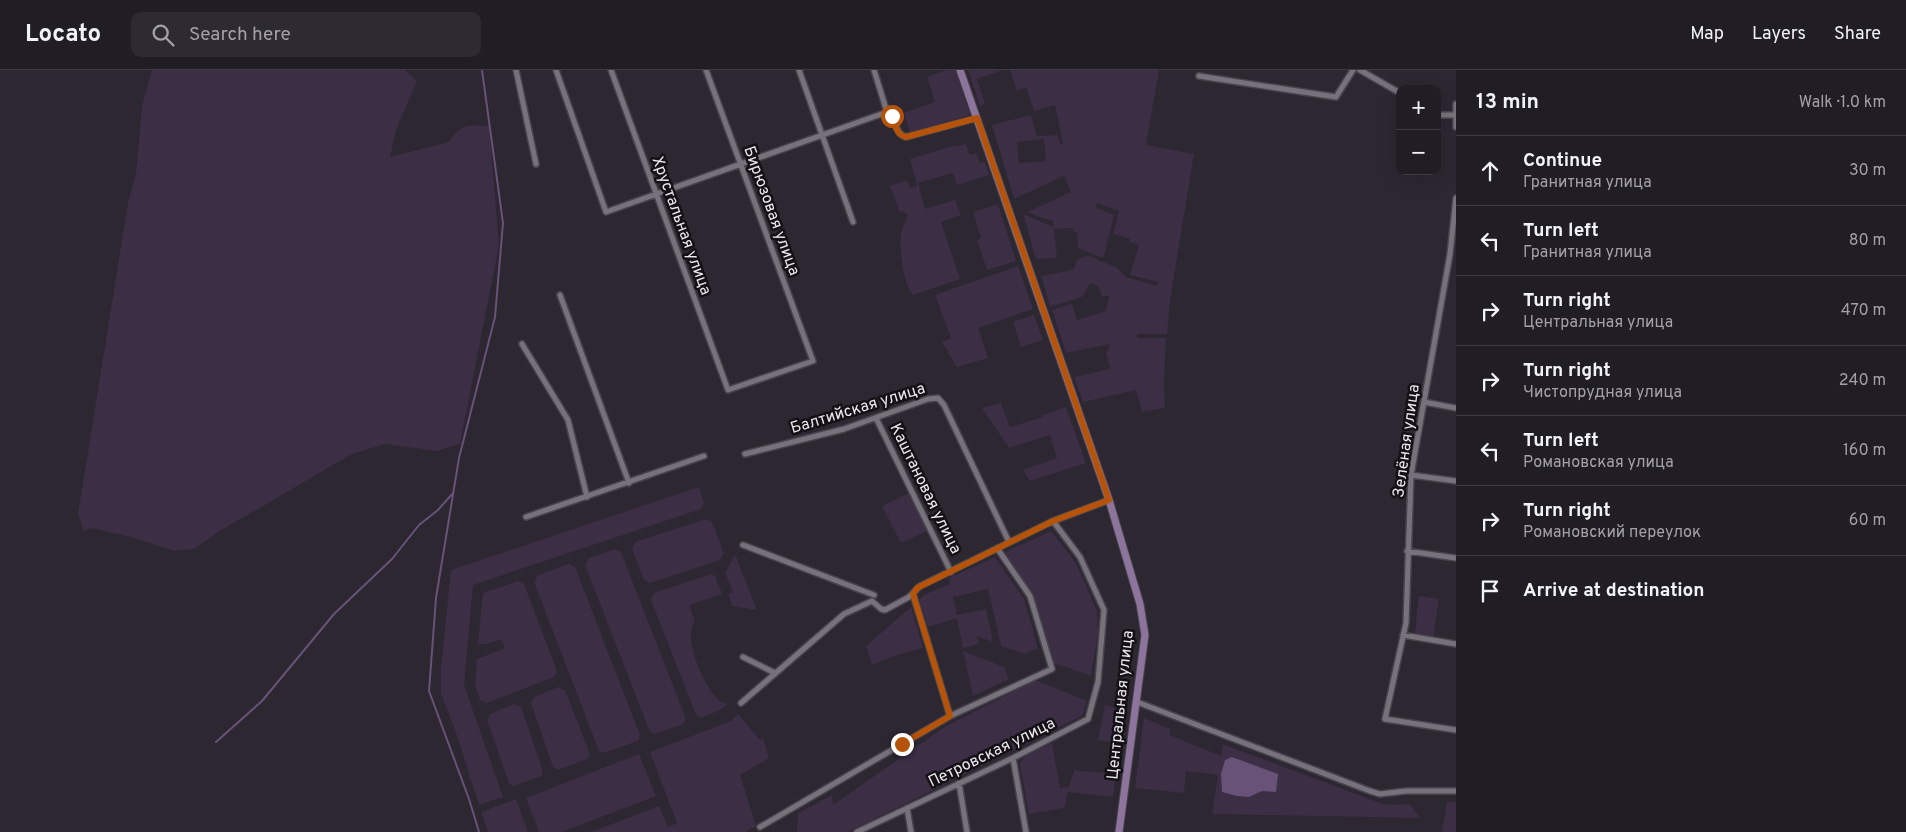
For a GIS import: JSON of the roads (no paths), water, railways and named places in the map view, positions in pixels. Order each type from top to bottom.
[{"type":"main road","name":"Центральная улица","points":[[960,70],[1109,500],[1140,604],[1145,635],[1119,832]]},
{"type":"street","points":[[516,70],[536,164]]},
{"type":"street","points":[[556,70],[606,212],[888,112]]},
{"type":"street","name":"Хрустальная улица","points":[[611,70],[728,390]]},
{"type":"street","name":"Бирюзовая улица","points":[[706,70],[813,361],[728,390]]},
{"type":"street","points":[[799,70],[853,222]]},
{"type":"street","points":[[874,70],[888,112],[902,136],[906,137],[977,118]]},
{"type":"street","points":[[1199,76],[1336,97],[1353,70]]},
{"type":"street","points":[[1360,70],[1396,91]]},
{"type":"street","points":[[1456,104],[1456,127]]},
{"type":"street","points":[[1441,115],[1455,115]]},
{"type":"street","name":"Зелёная улица","points":[[1456,198],[1453,254],[1411,475],[1406,622],[1385,719],[1456,730]]},
{"type":"street","points":[[560,295],[629,483]]},
{"type":"street","points":[[522,344],[568,420],[587,497]]},
{"type":"street","name":"Балтийская улица","points":[[745,454],[844,429],[928,399],[938,398],[944,405],[1009,542]]},
{"type":"street","points":[[1424,402],[1456,408]]},
{"type":"street","name":"Каштановая улица","points":[[876,418],[951,572]]},
{"type":"street","points":[[526,517],[704,456]]},
{"type":"street","points":[[1411,475],[1456,481]]},
{"type":"street","points":[[741,703],[844,614],[872,601],[885,610],[913,594],[920,586],[1009,542],[1053,521],[1109,500]]},
{"type":"street","name":"Петровская улица","points":[[858,832],[1013,758],[1088,719],[1098,682],[1104,610],[1080,557],[1053,521]]},
{"type":"street","points":[[743,545],[874,595]]},
{"type":"street","points":[[760,827],[950,716],[1052,669],[1030,596],[997,548]]},
{"type":"street","points":[[1407,551],[1456,558]]},
{"type":"street","points":[[913,594],[950,716]]},
{"type":"street","points":[[1403,635],[1456,644]]},
{"type":"street","points":[[743,657],[775,673]]},
{"type":"street","points":[[1137,702],[1380,794],[1406,791],[1456,791]]},
{"type":"street","points":[[1013,758],[1026,832]]},
{"type":"street","points":[[959,784],[967,832]]},
{"type":"street","points":[[907,808],[911,832]]},
{"type":"waterway","points":[[479,832],[469,799],[429,691],[436,598],[459,458],[495,317],[503,223],[482,70]]},
{"type":"waterway","points":[[216,742],[262,701],[334,614],[392,559],[419,525],[438,510],[453,493]]}]
